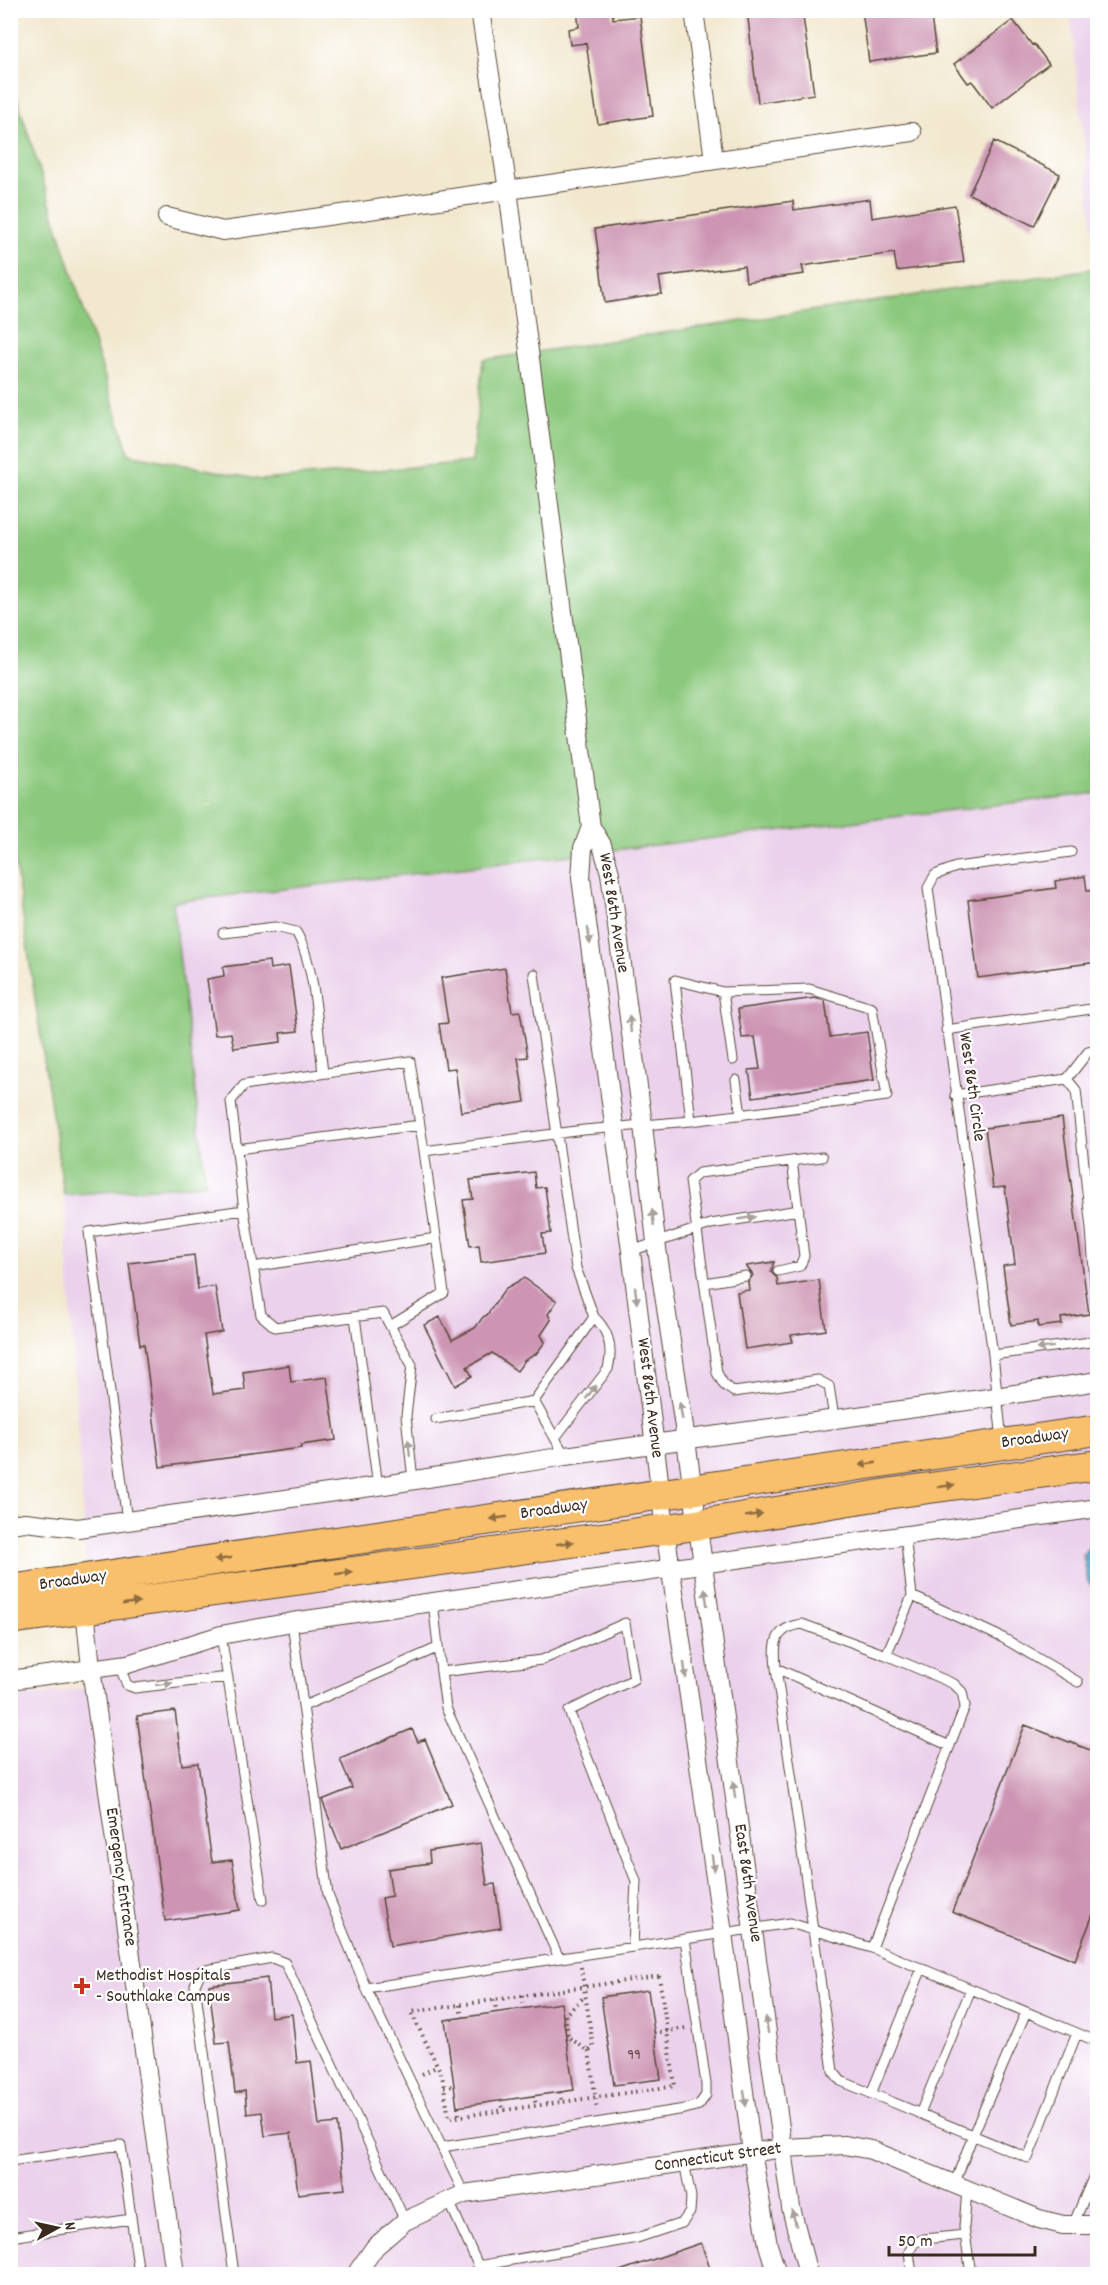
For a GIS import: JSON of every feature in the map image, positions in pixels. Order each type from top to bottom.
[{"type":"main road","name":"Broadway","points":[[10,1590],[1098,1430]]},
{"type":"main road","name":"Broadway","points":[[10,1619],[665,1529],[893,1493],[1098,1465]]},
{"type":"street","points":[[480,10],[508,190],[591,827]]},
{"type":"street","points":[[694,10],[714,160]]},
{"type":"street","points":[[167,217],[223,231],[912,132]]},
{"type":"street","name":"West 86th Avenue","points":[[591,827],[602,845],[610,873],[656,1242],[692,1489]]},
{"type":"street","name":"West 86th Avenue","points":[[591,827],[583,848],[581,878],[661,1494]]},
{"type":"street","points":[[10,1524],[25,1522],[78,1528],[1098,1381]]},
{"type":"street","name":"East 86th Avenue","points":[[692,1489],[791,2208],[808,2274]]},
{"type":"street","name":"East 86th Avenue","points":[[661,1494],[752,2152],[768,2245],[777,2274]]},
{"type":"street","points":[[10,1680],[119,1665],[221,1635],[292,1622],[1098,1508]]},
{"type":"street","points":[[86,1609],[105,1584],[129,1572]]},
{"type":"street","name":"Emergency Entrance","points":[[86,1609],[91,1668],[175,2274]]},
{"type":"street","name":"Connecticut Street","points":[[356,2274],[375,2247],[405,2221],[457,2198],[784,2148],[845,2145],[871,2150],[1039,2219],[1063,2225],[1098,2225]]},
{"type":"lane","name":"West 86th Circle","points":[[1003,1444],[993,1355],[928,888],[935,875],[956,867],[1071,852]]},
{"type":"lane","points":[[223,933],[275,927],[296,932],[304,945],[310,970],[324,1074]]},
{"type":"lane","points":[[534,974],[576,1268],[594,1317],[604,1327],[610,1359],[608,1369],[555,1438]]},
{"type":"lane","points":[[424,1151],[557,1133],[691,1121],[887,1095],[872,1008],[809,988],[723,992],[675,980],[691,1121]]},
{"type":"lane","points":[[723,992],[733,1060]]},
{"type":"lane","points":[[946,1030],[1098,1008]]},
{"type":"lane","points":[[955,1095],[1067,1079],[1088,1052],[1098,1050]]},
{"type":"lane","points":[[390,1326],[444,1293],[410,1061],[244,1085],[231,1101],[244,1210],[261,1315],[275,1328],[383,1313],[390,1326],[412,1365],[406,1416],[413,1480]]},
{"type":"lane","points":[[1067,1079],[1076,1090],[1091,1229],[1098,1325]]},
{"type":"lane","points":[[736,1080],[741,1114]]},
{"type":"lane","points":[[237,1149],[420,1125]]},
{"type":"lane","points":[[822,1157],[699,1173],[690,1181],[717,1373],[724,1385],[734,1392],[818,1380],[829,1386],[834,1418]]},
{"type":"lane","points":[[778,1270],[800,1266],[804,1256],[792,1161]]},
{"type":"lane","points":[[127,1521],[89,1232],[244,1210]]},
{"type":"lane","points":[[631,1251],[696,1228],[799,1210]]},
{"type":"lane","points":[[253,1268],[436,1238]]},
{"type":"lane","points":[[705,1283],[746,1276]]},
{"type":"lane","points":[[355,1317],[378,1485]]},
{"type":"lane","points":[[436,1419],[534,1401],[594,1317]]},
{"type":"lane","points":[[993,1355],[1098,1341]]},
{"type":"lane","points":[[534,1401],[565,1456]]},
{"type":"lane","points":[[886,1655],[912,1596],[905,1535]]},
{"type":"lane","points":[[912,1596],[1004,1638],[1078,1682]]},
{"type":"lane","points":[[433,1602],[446,1708],[559,1958]]},
{"type":"lane","points":[[292,1622],[328,1895],[366,1988],[442,2147],[480,2270],[637,2238],[682,2223],[690,2212],[684,2162]]},
{"type":"lane","points":[[441,1672],[542,1659],[625,1623],[634,1679],[569,1712],[636,1881],[633,1946]]},
{"type":"lane","points":[[872,1948],[965,1706],[962,1692],[954,1684],[886,1655],[802,1624],[793,1625],[781,1632],[775,1643],[776,1668],[832,2071],[841,2081],[1028,2158],[1077,2033]]},
{"type":"lane","points":[[221,1635],[263,1900]]},
{"type":"lane","points":[[304,1706],[437,1648]]},
{"type":"lane","points":[[119,1665],[127,1685],[135,1688],[228,1677]]},
{"type":"lane","points":[[776,1668],[950,1746]]},
{"type":"lane","points":[[366,1988],[790,1923],[872,1948],[1098,2042]]},
{"type":"lane","points":[[442,2147],[699,2105],[706,2095],[706,2084],[685,1938]]},
{"type":"lane","points":[[234,2274],[195,1985],[201,1971],[272,1958],[285,1963],[405,2221]]},
{"type":"lane","points":[[871,2094],[922,1968]]},
{"type":"lane","points":[[920,2114],[971,1989]]},
{"type":"lane","points":[[971,2274],[961,2187],[973,2135],[1026,2012]]},
{"type":"lane","points":[[10,2161],[120,2145],[139,2274]]},
{"type":"lane","points":[[1073,2225],[1096,2172]]},
{"type":"lane","points":[[10,2237],[131,2219]]},
{"type":"lane","points":[[912,2274],[909,2252],[914,2243],[924,2239],[965,2235]]},
{"type":"lane","points":[[1088,2274],[1098,2273]]},
{"type":"path","points":[[659,1976],[675,2086],[449,2118],[442,2075],[411,2012],[522,1996],[659,1976]]},
{"type":"path","points":[[584,1987],[593,2046],[589,2051],[596,2097]]},
{"type":"path","points":[[522,1996],[524,2009]]},
{"type":"path","points":[[585,1996],[565,2015],[568,2037],[589,2051]]},
{"type":"path","points":[[495,2000],[496,2013]]},
{"type":"path","points":[[460,2005],[462,2018]]},
{"type":"path","points":[[654,2033],[667,2031]]},
{"type":"path","points":[[444,2087],[454,2086]]},
{"type":"path","points":[[560,2092],[562,2102]]},
{"type":"path","points":[[534,2095],[536,2106]]},
{"type":"path","points":[[501,2100],[503,2110]]},
{"type":"path","points":[[458,2107],[459,2117]]},
{"type":"shaded area","points":[[1070,11],[1097,11],[1097,268]]},
{"type":"shaded area","points":[[1097,793],[1097,2274],[11,2274],[10,1698],[93,1687],[64,1195],[205,1184],[173,902]]},
{"type":"green space","points":[[10,76],[129,454],[261,480],[472,462],[483,360],[1097,268],[1097,793],[173,902],[206,1184],[64,1195],[14,856],[10,859]]},
{"type":"water","points":[[1097,1539],[1097,1590],[1088,1582],[1083,1554]]},
{"type":"building","points":[[577,10],[612,10],[613,19],[640,16],[653,116],[598,124],[586,43],[570,45],[568,29],[579,27]]},
{"type":"building","points":[[747,10],[802,10],[814,94],[758,103]]},
{"type":"building","points":[[862,10],[930,10],[936,53],[869,62]]},
{"type":"building","points":[[1013,20],[1049,64],[992,108],[972,81],[968,83],[954,64]]},
{"type":"building","points":[[994,141],[1060,174],[1034,226],[969,194]]},
{"type":"building","points":[[870,199],[872,218],[955,205],[964,262],[897,271],[894,253],[802,266],[804,274],[746,282],[744,266],[659,277],[662,294],[605,303],[595,229],[793,201],[794,210]]},
{"type":"building","points":[[1085,876],[1087,891],[1098,890],[1098,962],[978,978],[968,900],[1056,888],[1055,881]]},
{"type":"building","points":[[269,961],[270,969],[289,966],[298,1031],[280,1033],[281,1042],[234,1048],[231,1033],[215,1035],[207,979],[224,976],[223,967]]},
{"type":"building","points":[[505,968],[512,1012],[520,1011],[528,1057],[518,1058],[525,1102],[461,1112],[455,1068],[446,1069],[439,1024],[448,1023],[441,978]]},
{"type":"building","points":[[815,998],[825,1001],[830,1037],[867,1032],[874,1080],[753,1097],[749,1070],[760,1069],[755,1037],[742,1038],[738,1009]]},
{"type":"building","points":[[1062,1118],[1089,1314],[1061,1318],[1062,1324],[1038,1327],[1038,1321],[1011,1325],[1003,1266],[1015,1264],[1005,1187],[993,1188],[985,1128]]},
{"type":"building","points":[[534,1172],[536,1188],[545,1187],[551,1233],[542,1234],[545,1253],[481,1262],[479,1245],[470,1246],[463,1200],[473,1199],[470,1180]]},
{"type":"building","points":[[194,1255],[198,1289],[215,1286],[222,1332],[204,1335],[213,1394],[245,1390],[243,1372],[289,1365],[291,1382],[327,1377],[336,1440],[301,1445],[301,1448],[160,1467],[144,1344],[140,1345],[129,1263]]},
{"type":"building","points":[[774,1262],[771,1272],[777,1278],[778,1286],[819,1280],[826,1330],[791,1335],[793,1342],[745,1349],[737,1292],[749,1290],[748,1282],[753,1275],[746,1266]]},
{"type":"building","points":[[524,1278],[557,1301],[548,1314],[551,1320],[541,1335],[545,1342],[536,1354],[525,1360],[517,1371],[492,1353],[467,1367],[472,1376],[455,1386],[424,1325],[440,1317],[452,1340],[475,1328],[506,1288]]},
{"type":"building","points":[[175,1711],[182,1765],[198,1763],[212,1862],[232,1860],[240,1910],[165,1921],[137,1716]]},
{"type":"building","points":[[1025,1725],[1098,1753],[1098,1902],[1075,1960],[952,1912]]},
{"type":"building","points":[[412,1729],[418,1742],[425,1739],[452,1804],[341,1849],[322,1800],[352,1788],[340,1759]]},
{"type":"building","points":[[481,1843],[487,1885],[495,1884],[501,1928],[390,1946],[382,1898],[392,1896],[388,1869],[430,1863],[429,1851]]},
{"type":"building","points":[[267,1978],[271,2017],[292,2014],[297,2063],[311,2061],[319,2125],[337,2123],[345,2189],[298,2194],[291,2133],[265,2136],[262,2112],[247,2114],[245,2091],[235,2093],[229,2042],[216,2043],[209,1985]]},
{"type":"building","points":[[648,1990],[661,2079],[614,2085],[601,1997]]},
{"type":"building","points":[[561,2003],[574,2090],[457,2107],[445,2020]]},
{"type":"building","points":[[701,2243],[712,2274],[618,2274],[617,2272]]},
{"type":"place","name":"Methodist Hospitals - Southlake Campus","points":[[82,1986]]}]
